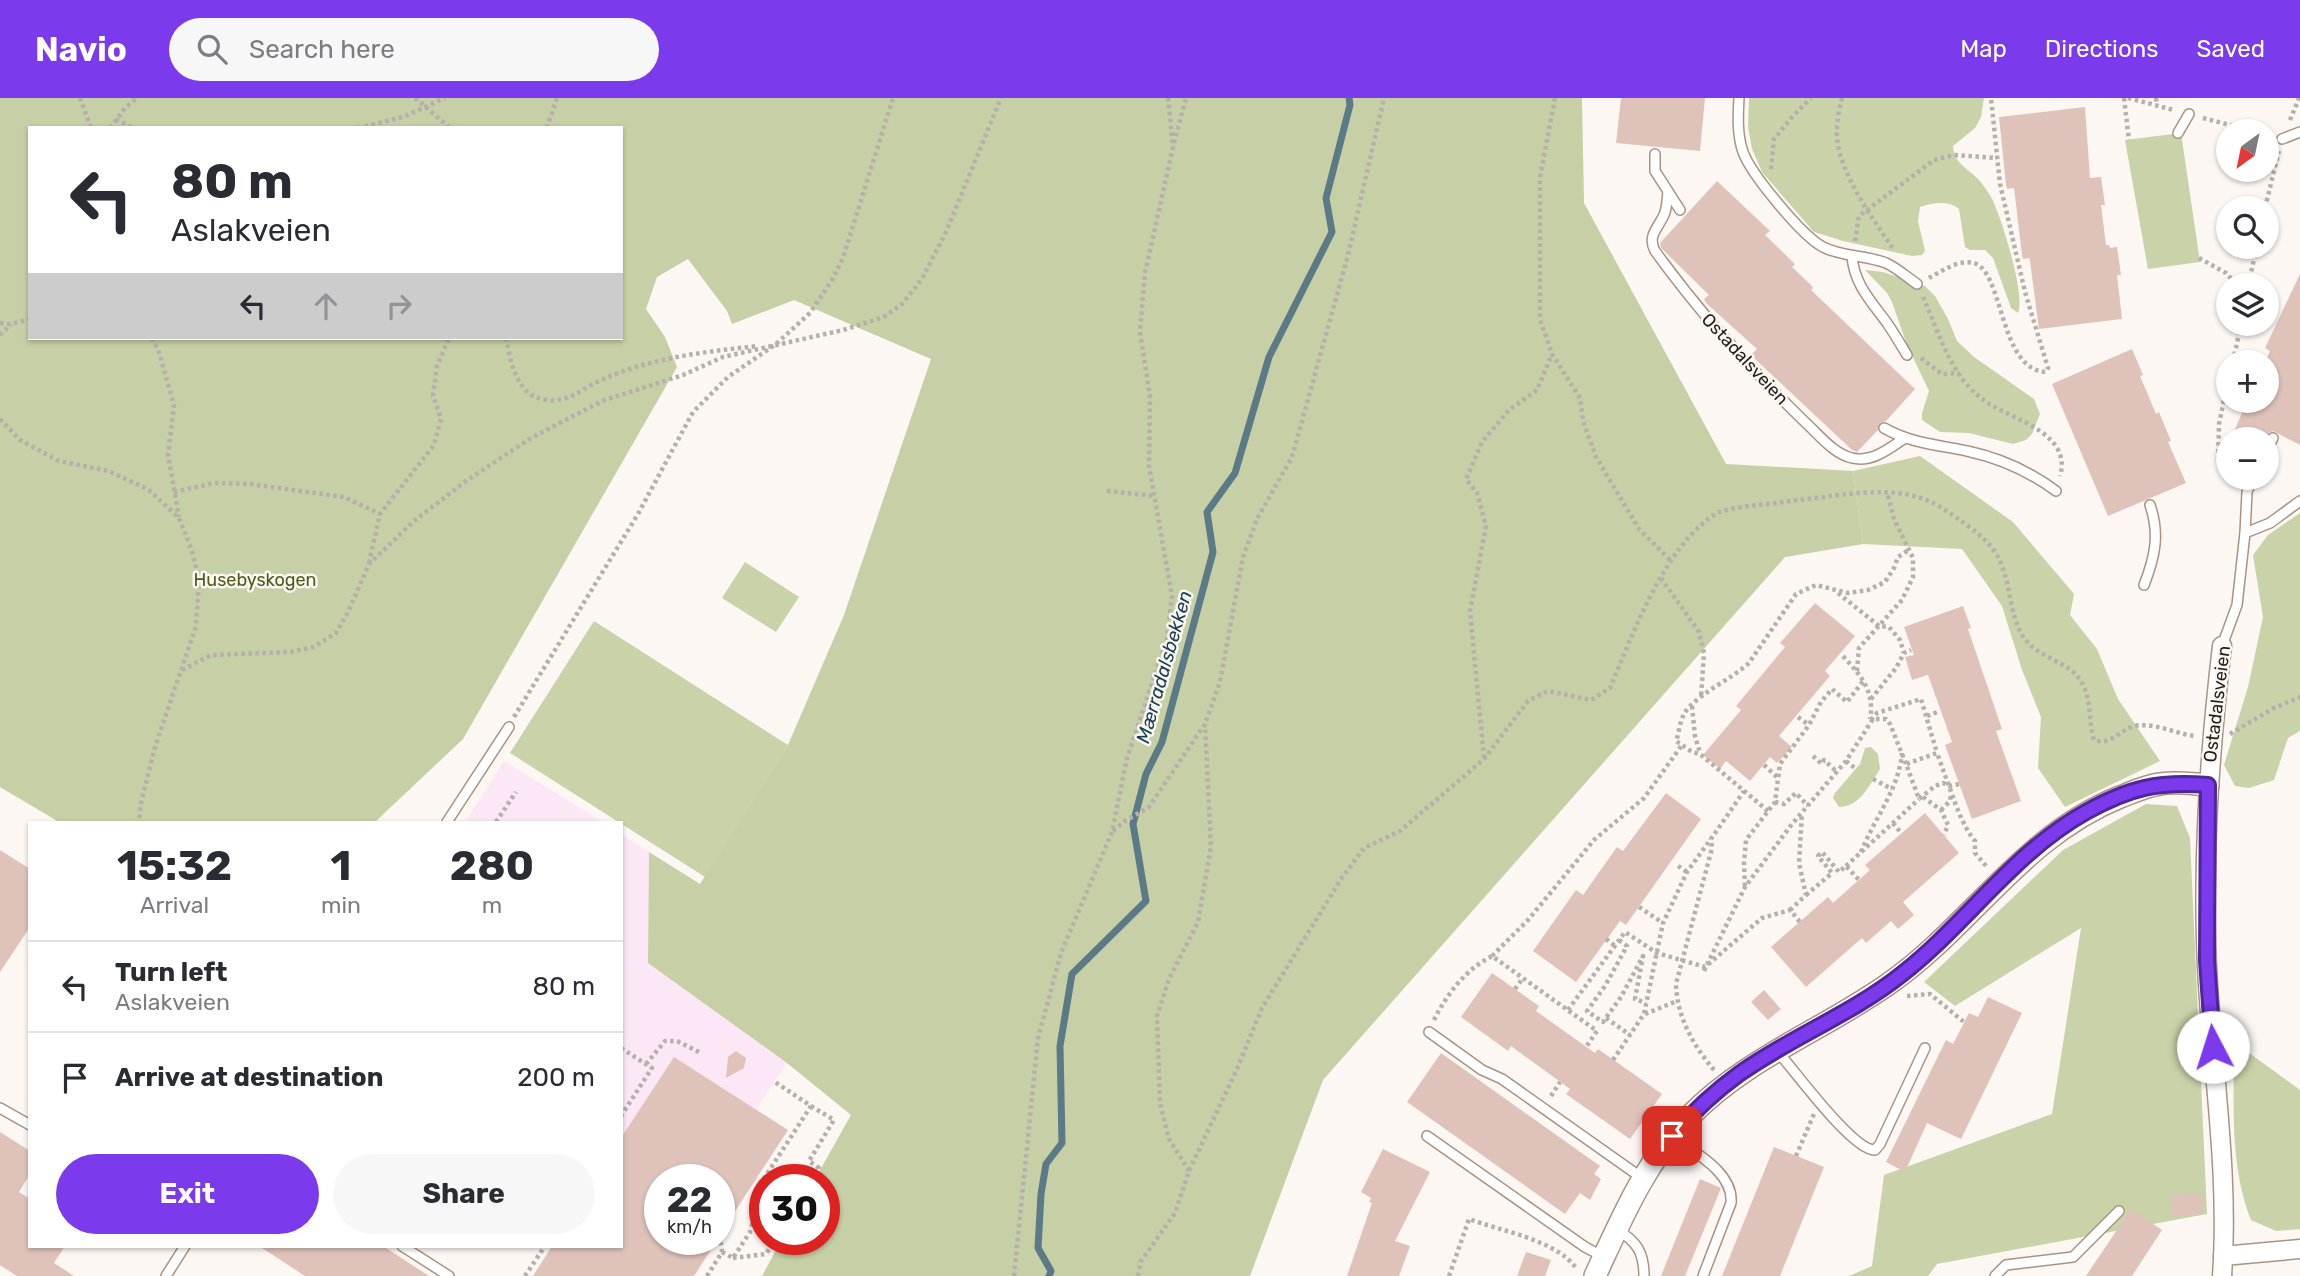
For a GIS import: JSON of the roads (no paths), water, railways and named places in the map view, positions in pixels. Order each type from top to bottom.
[{"type":"street","name":"Ostadalsveien","points":[[2222,646],[2208,785],[2206,903],[2208,983],[2220,1151],[2222,1276]]},
{"type":"street","points":[[1593,1268],[1617,1230],[1642,1178],[1672,1136],[1707,1100],[1738,1075],[1900,976],[2030,853],[2067,824],[2104,803],[2145,787],[2169,783],[2208,785]]},
{"type":"street","points":[[2223,1256],[2300,1249]]},
{"type":"lane","points":[[1739,98],[1738,116],[1743,152],[1768,190],[1812,240],[1852,256],[1887,264],[1917,284]]},
{"type":"lane","points":[[2178,133],[2189,114]]},
{"type":"lane","points":[[2282,139],[2300,132]]},
{"type":"lane","points":[[1654,154],[1655,171],[1680,210]]},
{"type":"lane","name":"Ostadalsveien","points":[[1668,192],[1666,209],[1651,242],[1670,272],[1736,353],[1768,387],[1842,454],[1851,458],[1871,457],[1905,438]]},
{"type":"lane","points":[[1852,256],[1853,268],[1861,290],[1907,355]]},
{"type":"lane","points":[[1884,428],[1905,438],[1991,456],[2034,475],[2056,491]]},
{"type":"lane","name":"Ostadalsveien","points":[[2222,646],[2237,605],[2248,490]]},
{"type":"lane","points":[[2245,533],[2270,523],[2300,501]]},
{"type":"lane","points":[[2144,585],[2157,545],[2155,519],[2150,505]]},
{"type":"lane","points":[[448,821],[509,727]]},
{"type":"lane","points":[[1429,1032],[1482,1070],[1502,1079],[1642,1178]]},
{"type":"lane","points":[[1777,1050],[1850,1138],[1868,1150],[1875,1150],[1926,1048]]},
{"type":"lane","points":[[0,1108],[28,1124]]},
{"type":"lane","points":[[1427,1136],[1585,1247],[1593,1268]]},
{"type":"lane","points":[[1672,1136],[1715,1168],[1728,1184],[1732,1195],[1703,1276]]},
{"type":"lane","points":[[1995,1276],[2006,1265],[2073,1257],[2119,1211]]},
{"type":"lane","points":[[1617,1230],[1630,1237],[1639,1247],[1644,1263],[1644,1276]]},
{"type":"lane","points":[[166,1276],[184,1248]]},
{"type":"lane","points":[[405,1248],[449,1276]]},
{"type":"waterway","name":"Mærradalsbekken","points":[[1049,1276],[1051,1271],[1038,1248],[1041,1194],[1046,1164],[1062,1143],[1060,1046],[1072,974],[1146,901],[1133,824],[1146,774],[1162,742],[1213,552],[1207,512],[1235,473],[1269,357],[1332,232],[1326,198],[1350,105],[1349,98]]},
{"type":"park label","name":"Husebyskogen","points":[[255,580]]}]
